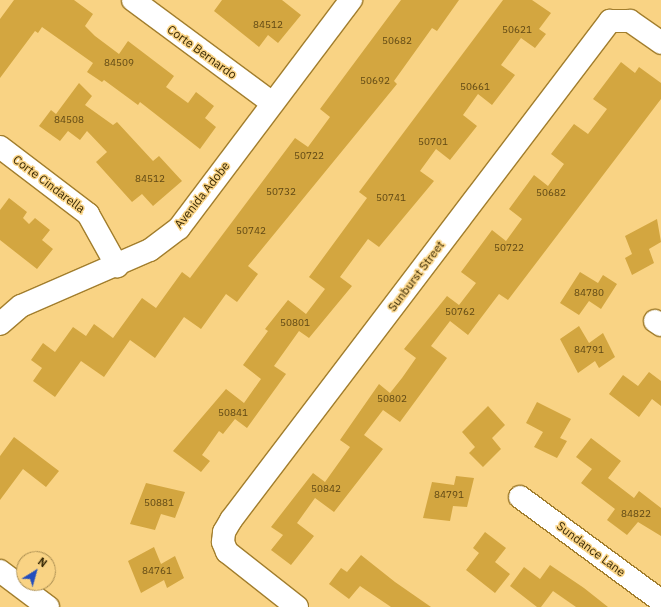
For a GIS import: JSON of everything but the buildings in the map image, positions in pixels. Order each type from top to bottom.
[{"type":"street","name":"Corte Bernardo","points":[[133,0],[272,103]]},
{"type":"street","name":"Avenida Adobe","points":[[0,324],[21,306],[117,266],[150,250],[179,228],[351,0]]},
{"type":"street","name":"Sunburst Street","points":[[297,607],[239,563],[223,542],[224,532],[241,507],[610,21],[620,18],[630,21],[661,43]]},
{"type":"street","name":"Corte Cindarella","points":[[0,147],[88,214],[117,266]]},
{"type":"street","name":"Sundance Lane","points":[[520,497],[661,601]]},
{"type":"street","points":[[0,571],[24,600],[48,607]]}]
